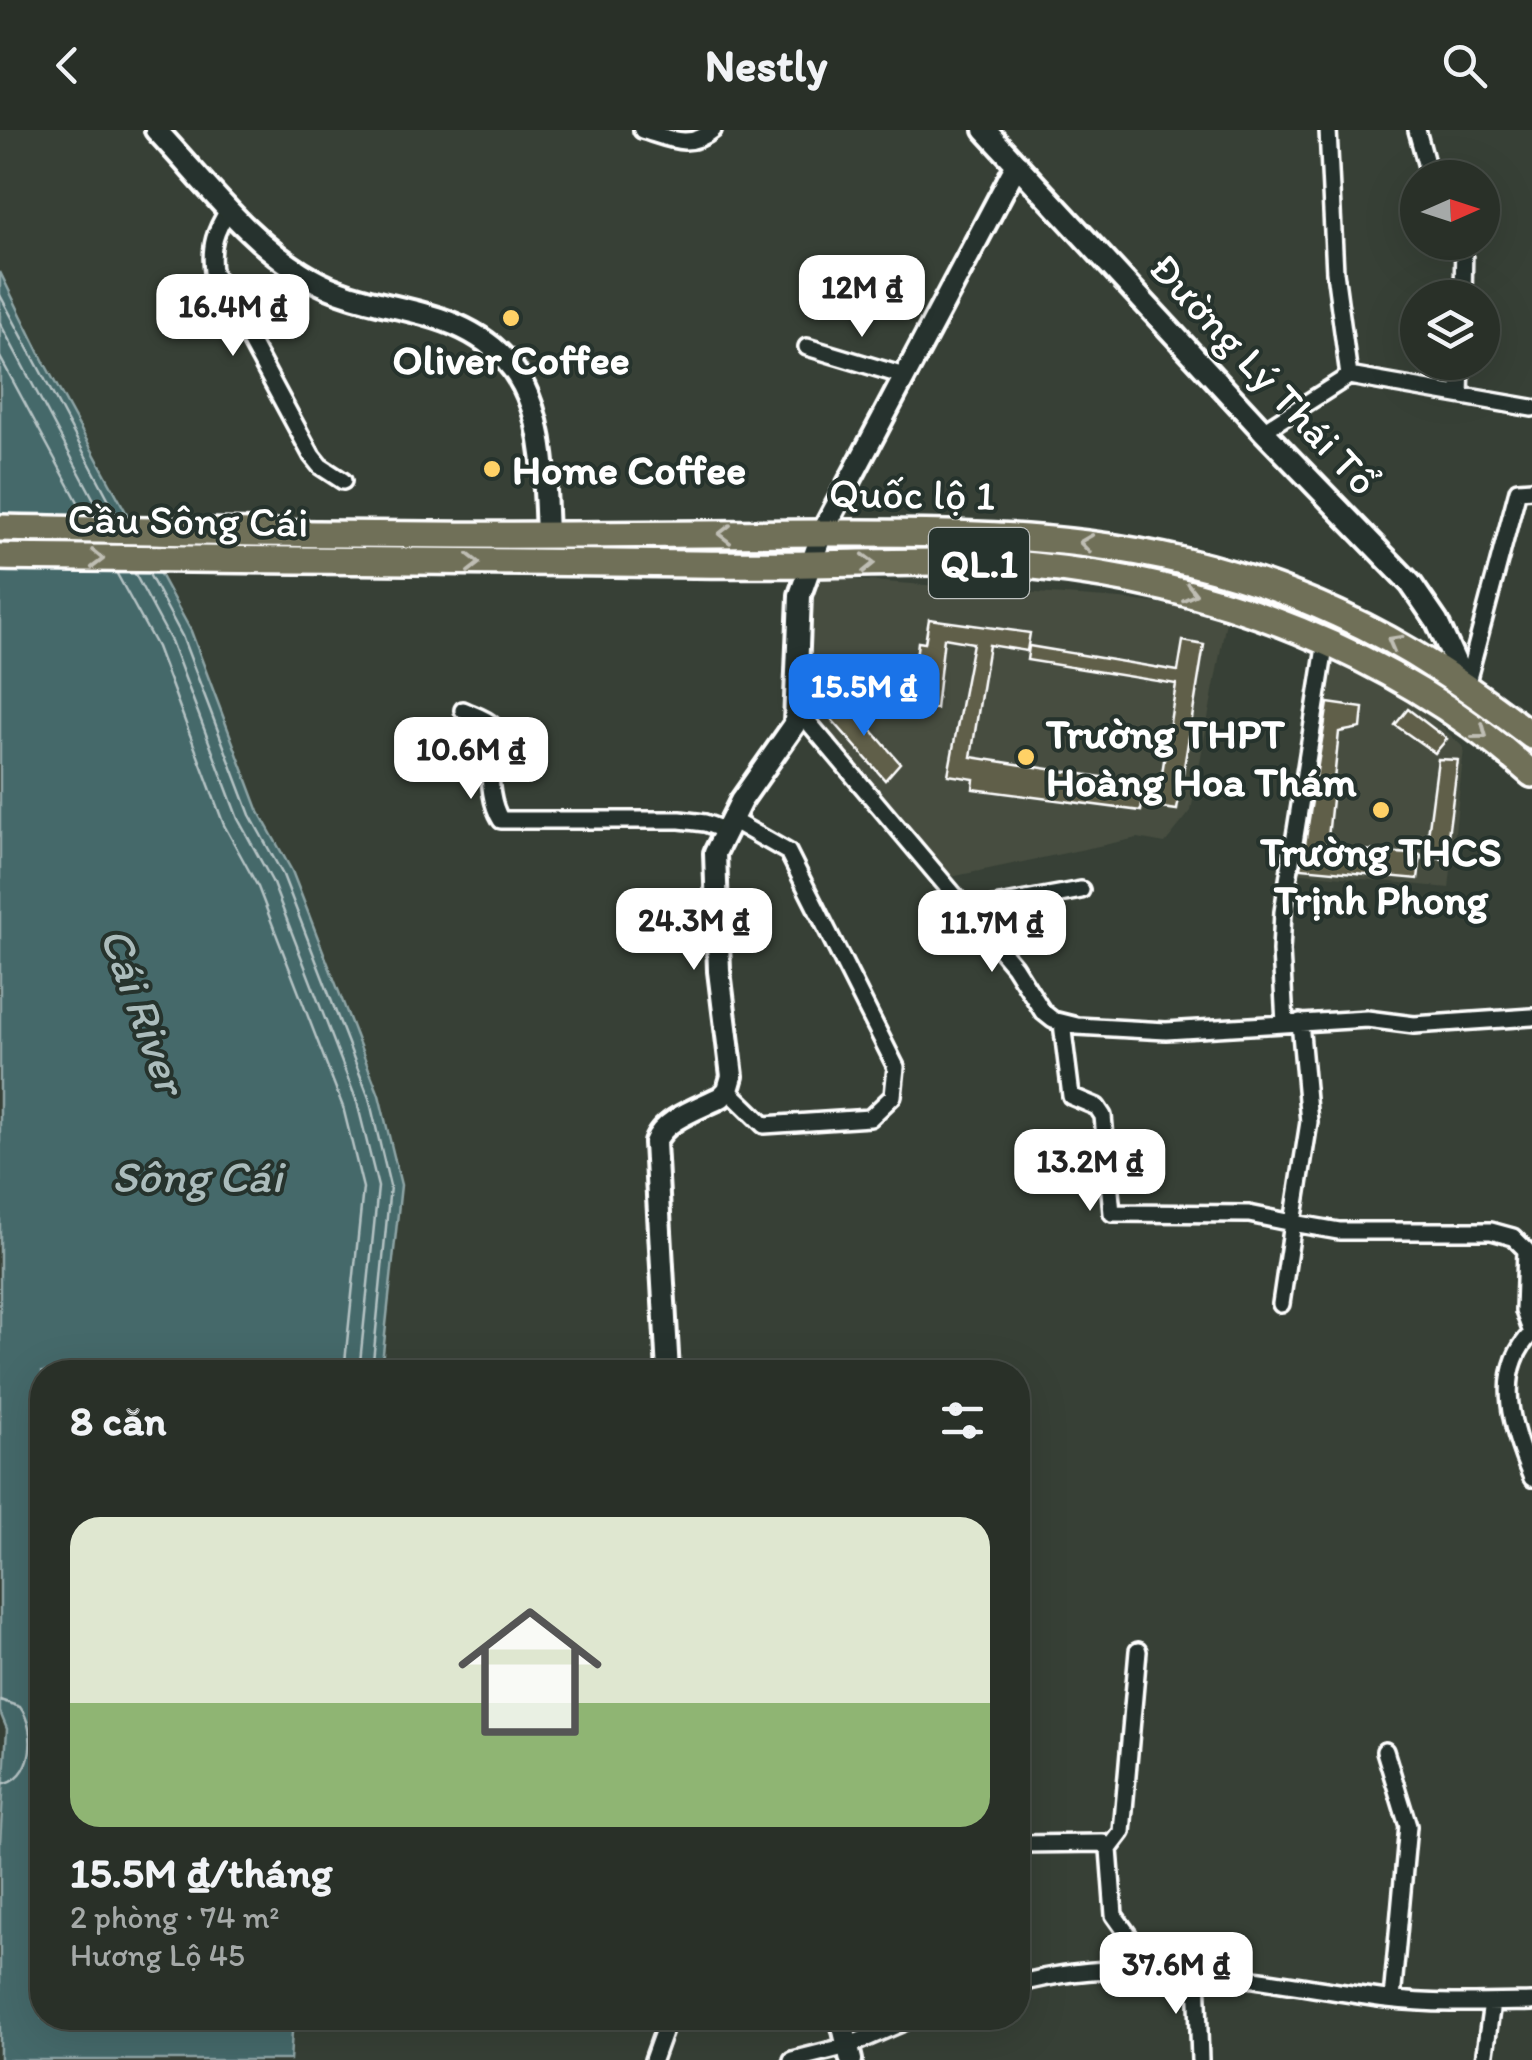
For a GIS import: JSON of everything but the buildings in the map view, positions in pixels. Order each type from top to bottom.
[{"type":"highway","name":"Cầu Sông Cái","points":[[0,528],[363,534]]},
{"type":"highway","name":"Quốc lộ 1","points":[[363,534],[1033,536],[1164,557],[1275,588],[1336,613],[1391,640],[1466,686],[1532,736]]},
{"type":"highway","name":"Cầu Sông Cái","points":[[0,557],[375,563]]},
{"type":"highway","name":"Quốc lộ 1","points":[[375,563],[981,563],[1084,572],[1206,597],[1326,640],[1426,695],[1476,728],[1532,774]]},
{"type":"street","points":[[156,130],[278,257],[313,280],[352,296],[443,319],[484,342],[510,365],[530,398],[540,426],[547,535]]},
{"type":"street","points":[[642,130],[680,141],[699,141],[713,130]]},
{"type":"street","name":"Đường Lý Thái Tổ","points":[[985,130],[1421,596],[1466,686]]},
{"type":"street","points":[[1328,130],[1335,272],[1349,376]]},
{"type":"street","points":[[1416,130],[1425,160]]},
{"type":"street","points":[[667,1360],[655,1142],[664,1129],[728,1090],[732,1076],[719,971],[715,853],[727,824],[788,735],[798,710],[796,634],[800,595],[822,533],[1017,164]]},
{"type":"street","points":[[229,209],[212,242],[213,272],[312,456],[332,476],[343,480]]},
{"type":"street","points":[[807,347],[904,376]]},
{"type":"street","points":[[1263,431],[1349,376],[1532,408]]},
{"type":"street","points":[[1460,380],[1460,395]]},
{"type":"street","points":[[1466,686],[1496,586],[1518,490],[1532,490]]},
{"type":"street","points":[[1281,1304],[1309,1122],[1281,951],[1326,640]]},
{"type":"street","points":[[463,710],[494,728],[492,789],[501,820],[680,820],[727,824],[788,852],[896,1067],[893,1096],[870,1118],[764,1125],[728,1090]]},
{"type":"street","points":[[798,710],[1014,966],[1038,1007],[1062,1023],[1166,1031],[1367,1019],[1414,1025],[1532,1017]]},
{"type":"street","points":[[967,912],[1081,890]]},
{"type":"street","points":[[1062,1023],[1069,1092],[1075,1099],[1100,1108],[1103,1116],[1112,1213],[1249,1214],[1339,1231],[1491,1231],[1513,1236],[1529,1250],[1524,1311],[1532,1333],[1520,1344],[1513,1359],[1509,1390],[1510,1423],[1532,1478]]},
{"type":"street","points":[[1109,1849],[1122,1832],[1138,1651]]},
{"type":"street","points":[[1385,1752],[1408,1826],[1392,2000]]},
{"type":"street","points":[[1030,1844],[1095,1842],[1109,1849],[1114,1915],[1129,1936],[1135,1967]]},
{"type":"street","points":[[1030,1982],[1135,1967],[1392,2000],[1532,2002]]},
{"type":"street","points":[[1197,1973],[1200,2060]]},
{"type":"street","points":[[1484,2060],[1492,2003]]},
{"type":"street","points":[[653,2060],[664,2030]]},
{"type":"street","points":[[792,2060],[849,2053],[891,2030]]},
{"type":"shaded area","name":"Trường THPT Hoàng Hoa Thám","points":[[815,577],[1121,599],[1171,605],[1226,621],[1191,811],[1165,843],[1137,838],[946,878],[808,703]]},
{"type":"shaded area","name":"Trường THCS Trịnh Phong","points":[[1328,663],[1380,679],[1430,716],[1464,748],[1449,888],[1294,872]]},
{"type":"water","name":"Sông Cái","points":[[0,272],[45,364],[191,631],[259,812],[292,871],[379,1095],[401,1185],[382,1360],[30,1360],[30,2030],[292,2030],[290,2060],[0,2060],[0,1843],[7,1729],[0,1712]]},
{"type":"place","name":"Oliver Coffee","points":[[511,318]]},
{"type":"place","name":"Home Coffee","points":[[492,469]]},
{"type":"place","name":"Trường THPT Hoàng Hoa Thám","points":[[1026,757]]},
{"type":"place","name":"Trường THCS Trịnh Phong","points":[[1381,810]]},
{"type":"water label","name":"Cái River","points":[[144,1010]]}]
